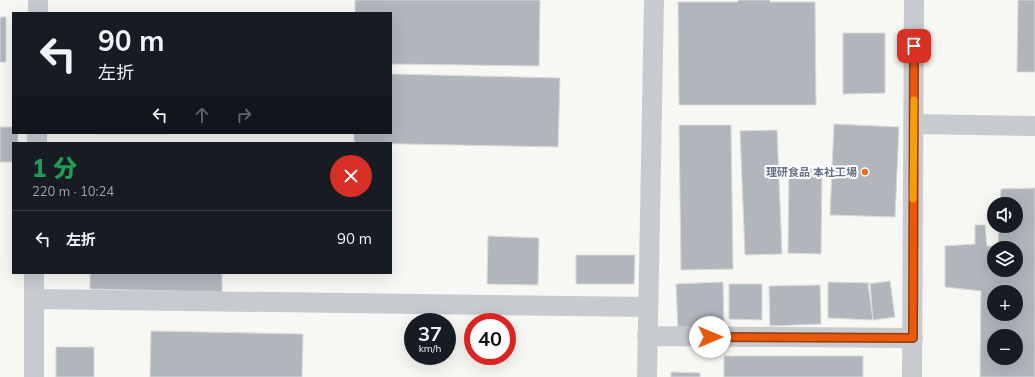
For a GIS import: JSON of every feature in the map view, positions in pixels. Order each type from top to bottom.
[{"type":"street","points":[[38,0],[38,12]]},
{"type":"street","points":[[647,377],[654,0]]},
{"type":"street","points":[[912,377],[914,0]]},
{"type":"street","points":[[914,124],[1035,126]]},
{"type":"street","points":[[34,274],[34,377]]},
{"type":"street","points":[[34,299],[648,307]]},
{"type":"street","points":[[647,336],[913,338]]},
{"type":"building","points":[[355,0],[540,0],[539,66],[392,64],[392,12],[355,12]]},
{"type":"building","points":[[738,0],[815,2],[816,105],[679,105],[678,2],[738,2]]},
{"type":"building","points":[[1018,0],[1035,0],[1035,72],[1017,72]]},
{"type":"building","points":[[0,17],[6,17],[6,62],[0,62]]},
{"type":"building","points":[[843,33],[885,33],[885,93],[843,94]]},
{"type":"building","points":[[392,74],[560,78],[558,147],[354,142],[354,134],[392,134]]},
{"type":"building","points":[[834,124],[899,127],[895,217],[830,215]]},
{"type":"building","points":[[679,125],[731,125],[733,269],[681,270]]},
{"type":"building","points":[[0,127],[12,127],[12,134],[18,134],[18,142],[12,142],[12,162],[0,162]]},
{"type":"building","points":[[777,130],[782,254],[745,255],[740,131]]},
{"type":"building","points":[[789,169],[822,169],[821,254],[788,253]]},
{"type":"building","points":[[1035,188],[1035,377],[980,377],[981,291],[945,287],[945,246],[975,244],[975,225],[985,225],[987,277],[1023,277],[1023,241],[998,241],[999,233],[1023,233],[1023,197],[1000,197],[1001,189]]},
{"type":"building","points":[[488,236],[539,238],[538,285],[487,284]]},
{"type":"building","points":[[576,255],[635,255],[634,284],[576,284]]},
{"type":"building","points":[[90,274],[222,274],[222,292],[90,289]]},
{"type":"building","points":[[890,281],[895,317],[873,320],[868,284]]},
{"type":"building","points":[[723,282],[724,329],[678,330],[676,284]]},
{"type":"building","points":[[828,282],[870,283],[873,320],[828,318]]},
{"type":"building","points":[[729,284],[762,284],[762,320],[729,319]]},
{"type":"building","points":[[820,285],[821,324],[770,326],[769,286]]},
{"type":"building","points":[[151,331],[303,334],[302,377],[150,377]]},
{"type":"building","points":[[56,347],[94,347],[94,377],[56,377]]},
{"type":"building","points":[[724,356],[863,356],[863,377],[724,377]]},
{"type":"building","points":[[671,372],[700,373],[700,377],[671,377]]},
{"type":"slow traffic","points":[[913,199],[914,100]]},
{"type":"place","name":"理研食品 本社工場","points":[[865,172]]},
{"type":"route","points":[[710,337],[913,338],[914,46]]}]
